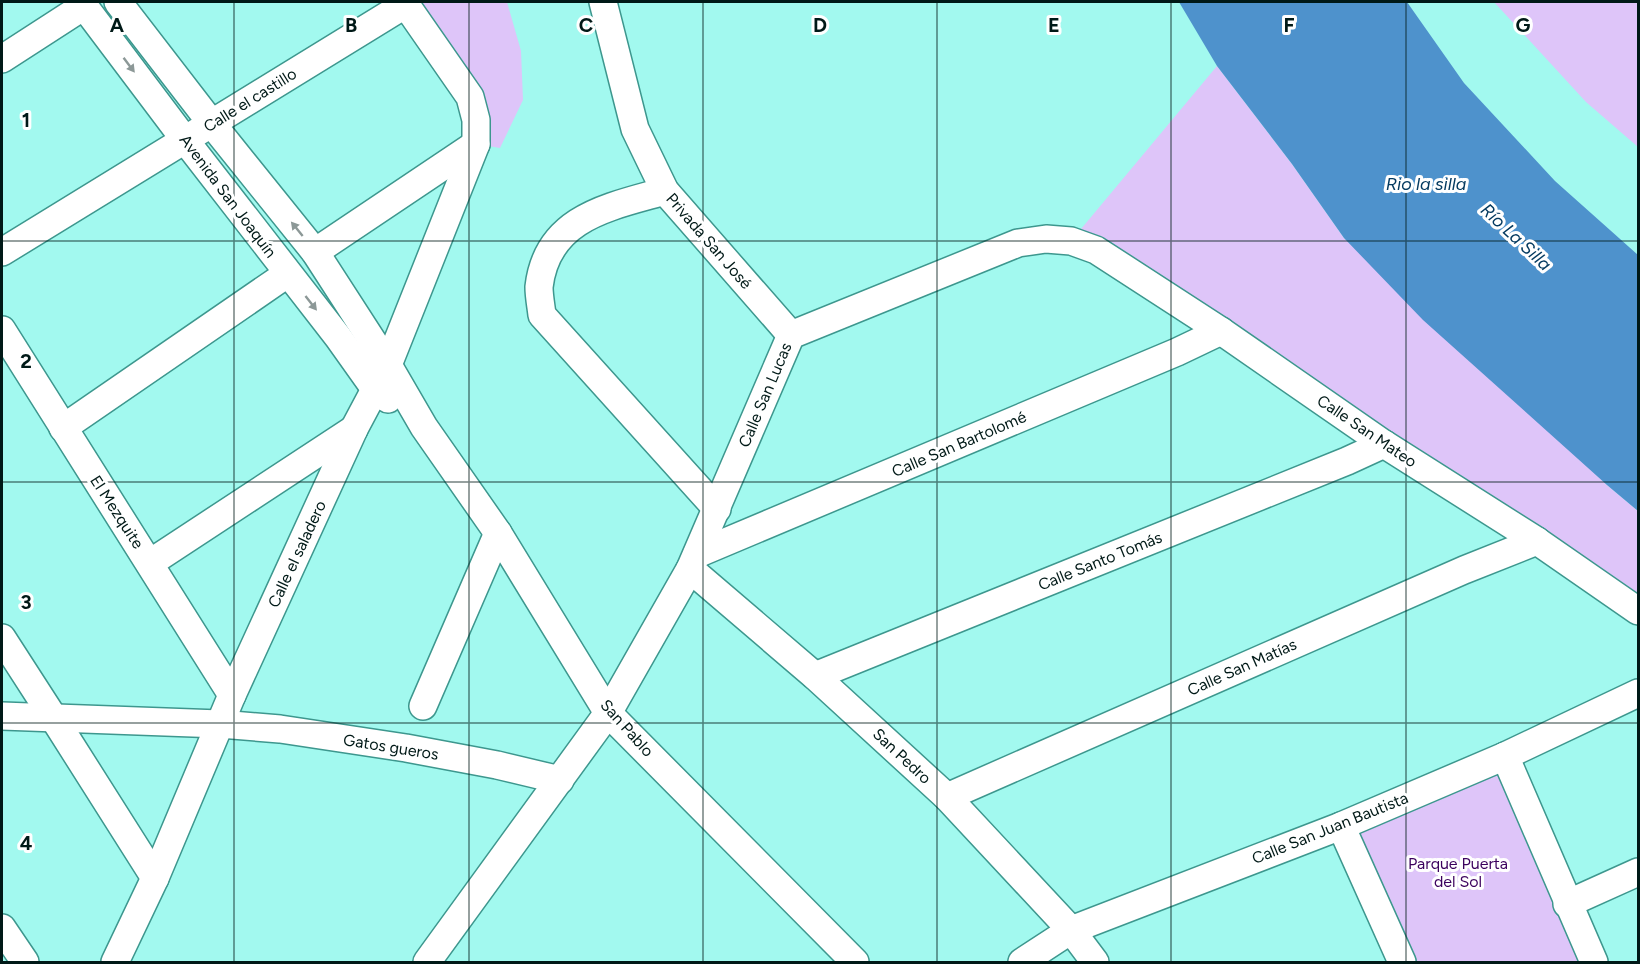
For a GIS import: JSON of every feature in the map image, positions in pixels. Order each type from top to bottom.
[{"type":"street","name":"Avenida San Joaquín","points":[[118,2],[315,252],[387,365]]},
{"type":"street","name":"Privada San José","points":[[603,2],[634,129],[665,191],[791,335]]},
{"type":"street","name":"Calle el castillo","points":[[2,252],[405,3]]},
{"type":"street","points":[[315,252],[476,144],[476,120],[470,97],[405,3]]},
{"type":"street","name":"Avenida San Joaquín","points":[[83,4],[287,274],[338,337],[375,389]]},
{"type":"street","points":[[2,59],[83,4]]},
{"type":"street","name":"Calle el saladero","points":[[115,963],[155,878],[232,695],[354,429],[387,365],[476,144]]},
{"type":"street","points":[[665,191],[597,211],[568,230],[557,242],[544,266],[539,289],[542,315],[717,509]]},
{"type":"street","name":"Calle San Lucas","points":[[427,963],[608,713],[693,562],[791,335],[1018,243],[1046,239],[1071,241],[1096,250]]},
{"type":"street","name":"Calle San Mateo","points":[[1096,250],[1221,331],[1384,444],[1537,541],[1638,611]]},
{"type":"street","points":[[63,428],[287,274]]},
{"type":"street","name":"El Mezquite","points":[[2,330],[232,695]]},
{"type":"street","name":"Calle San Bartolomé","points":[[693,562],[1221,331]]},
{"type":"street","name":"San Pablo","points":[[387,365],[424,427],[498,533],[608,713],[855,963]]},
{"type":"street","name":"San Pablo","points":[[375,389],[424,427]]},
{"type":"street","points":[[150,563],[354,429]]},
{"type":"street","name":"Calle Santo Tomás","points":[[815,676],[1384,444]]},
{"type":"street","points":[[423,706],[498,533]]},
{"type":"street","name":"Calle San Matías","points":[[947,797],[1464,570],[1537,541]]},
{"type":"street","name":"San Pedro","points":[[693,562],[947,797],[1071,930],[1095,963]]},
{"type":"street","points":[[2,638],[155,878]]},
{"type":"street","name":"Calle San Juan Bautista","points":[[1022,963],[1071,930],[1341,826],[1505,756],[1638,693]]},
{"type":"street","name":"Gatos gueros","points":[[2,716],[220,724],[280,729],[406,748],[497,765],[560,780]]},
{"type":"street","points":[[1505,756],[1594,963]]},
{"type":"street","points":[[1341,826],[1400,962]]},
{"type":"street","points":[[1568,904],[1638,872]]},
{"type":"street","points":[[2,928],[25,963]]},
{"type":"green space","points":[[404,2],[507,2],[521,51],[523,100],[500,148],[476,144],[476,120]]},
{"type":"green space","points":[[1494,2],[1638,2],[1638,147],[1586,102]]},
{"type":"green space","points":[[1217,66],[1292,164],[1344,238],[1607,485],[1638,511],[1638,611],[1071,241]]},
{"type":"green space","name":"Parque Puerta del Sol","points":[[1505,756],[1594,962],[1402,962],[1341,826]]},
{"type":"water","name":"Rio la silla","points":[[1179,2],[1407,2],[1464,83],[1555,181],[1638,255],[1638,511],[1423,320],[1344,238],[1292,164],[1217,66]]},
{"type":"water label","name":"Río La Silla","points":[[1516,237]]}]
